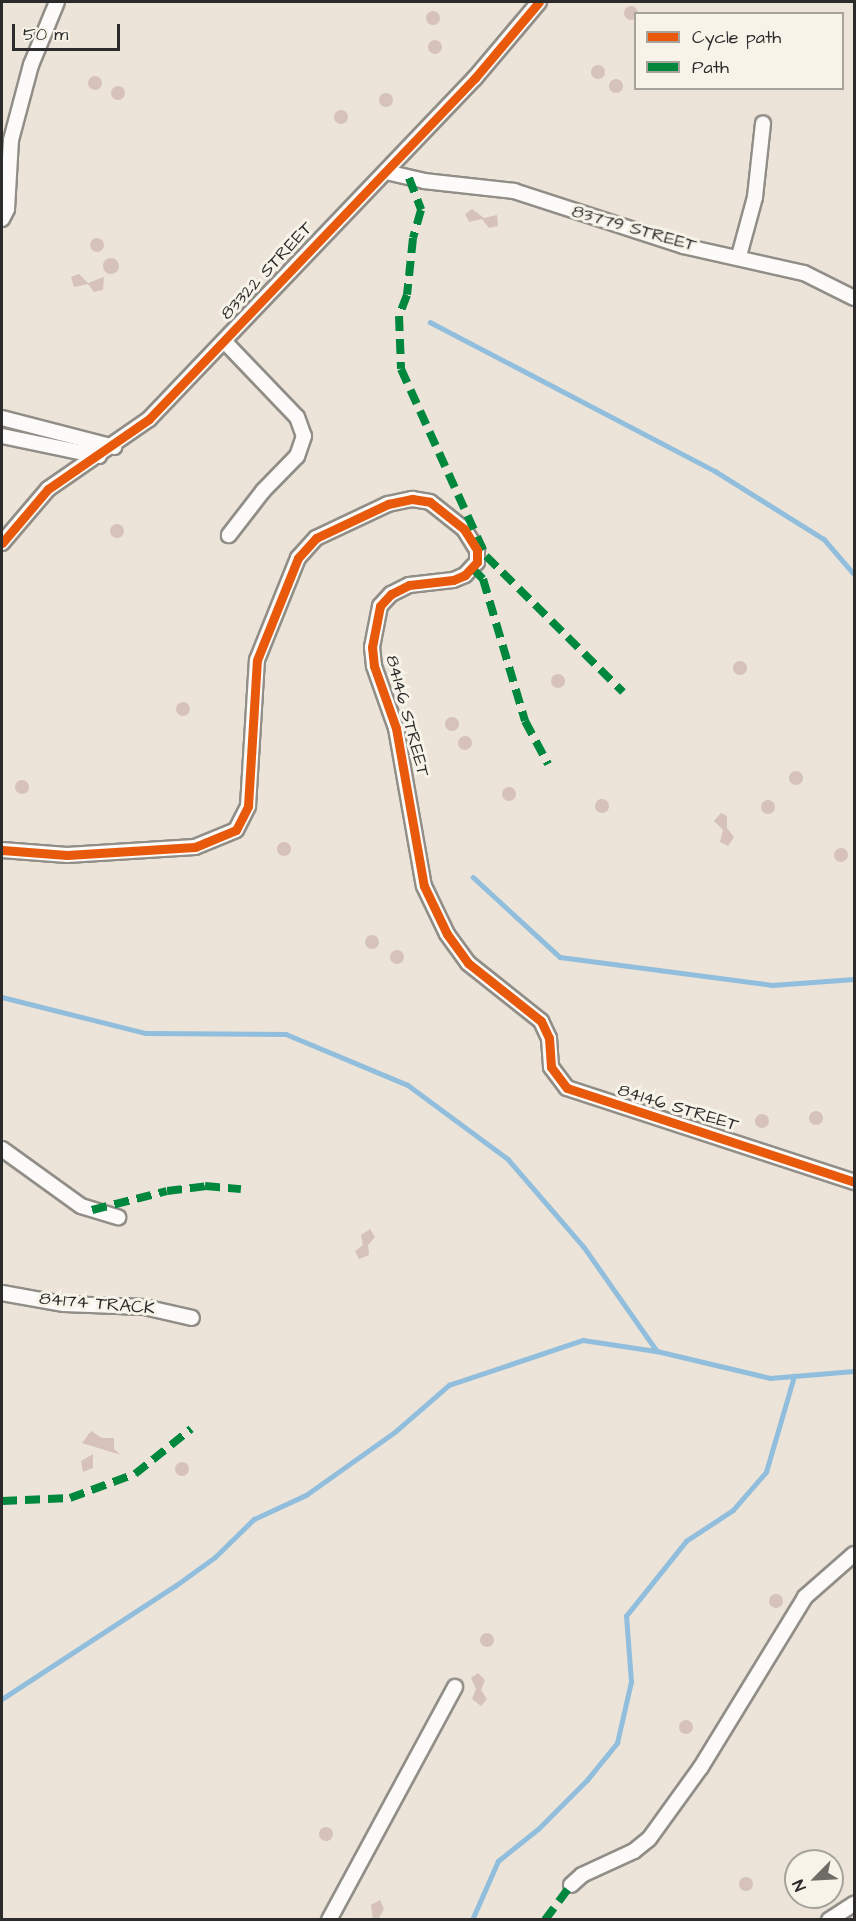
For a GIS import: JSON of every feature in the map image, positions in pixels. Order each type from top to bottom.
[{"type":"street","points":[[2,219],[7,210],[11,140],[31,66],[57,2]]},
{"type":"street","name":"83322 STREET","points":[[2,543],[48,489],[114,447],[149,419],[475,78],[539,2]]},
{"type":"street","points":[[739,256],[755,197],[762,123]]},
{"type":"street","name":"83779 STREET","points":[[386,172],[409,178],[514,191],[665,240],[804,273],[855,298]]},
{"type":"street","points":[[224,340],[297,417],[304,436],[297,456],[263,491],[229,535]]},
{"type":"street","points":[[2,418],[114,447]]},
{"type":"street","points":[[2,436],[99,456]]},
{"type":"street","name":"84146 STREET","points":[[2,850],[66,855],[195,847],[236,830],[248,806],[257,660],[298,558],[316,538],[388,504],[412,499],[430,502],[464,530],[477,550],[477,562],[474,569],[453,580],[409,585],[391,594],[380,606],[372,647],[374,666],[389,705],[404,765],[424,886],[447,934],[468,963],[541,1021],[549,1038],[554,1075],[567,1088],[855,1182]]},
{"type":"street","points":[[2,1149],[81,1206],[118,1217]]},
{"type":"street","name":"84174 TRACK","points":[[2,1293],[93,1307],[144,1307],[192,1318]]},
{"type":"street","points":[[571,1885],[582,1875],[634,1851],[649,1839],[701,1767],[805,1597],[855,1554]]},
{"type":"street","points":[[329,1920],[455,1688]]},
{"type":"street","points":[[829,1920],[855,1904]]},
{"type":"building","points":[[631,6],[638,12],[634,12],[634,19],[626,18],[624,13],[626,8]]},
{"type":"building","points":[[430,11],[436,11],[440,18],[436,25],[430,25],[426,21],[426,15]]},
{"type":"building","points":[[432,40],[438,40],[442,47],[438,54],[432,54],[428,50],[428,44]]},
{"type":"building","points":[[595,65],[601,65],[605,72],[601,79],[595,79],[591,75],[591,69]]},
{"type":"building","points":[[92,76],[98,76],[102,83],[98,90],[92,90],[88,86],[88,80]]},
{"type":"building","points":[[613,79],[619,79],[623,86],[619,93],[613,93],[609,89],[609,83]]},
{"type":"building","points":[[115,86],[121,86],[125,93],[121,100],[115,100],[111,96],[111,90]]},
{"type":"building","points":[[383,93],[389,93],[393,100],[389,107],[383,107],[379,103],[379,97]]},
{"type":"building","points":[[338,110],[344,110],[348,117],[344,124],[338,124],[334,120],[334,114]]},
{"type":"building","points":[[472,209],[484,218],[497,215],[498,226],[489,228],[482,219],[469,222],[465,214]]},
{"type":"building","points":[[94,238],[100,238],[104,245],[100,252],[94,252],[90,248],[90,242]]},
{"type":"building","points":[[111,258],[119,266],[111,274],[103,266]]},
{"type":"building","points":[[79,274],[88,283],[104,277],[103,290],[94,292],[88,284],[74,287],[71,277]]},
{"type":"building","points":[[114,524],[120,524],[124,531],[120,538],[114,538],[110,534],[110,528]]},
{"type":"building","points":[[737,661],[743,661],[747,668],[743,675],[737,675],[733,671],[733,665]]},
{"type":"building","points":[[555,674],[561,674],[565,681],[561,688],[555,688],[551,684],[551,678]]},
{"type":"building","points":[[180,702],[186,702],[190,709],[186,716],[180,716],[176,712],[176,706]]},
{"type":"building","points":[[449,717],[455,717],[459,724],[455,731],[449,731],[445,727],[445,721]]},
{"type":"building","points":[[462,736],[468,736],[472,743],[468,750],[462,750],[458,746],[458,740]]},
{"type":"building","points":[[793,771],[799,771],[803,778],[799,785],[793,785],[789,781],[789,775]]},
{"type":"building","points":[[19,780],[25,780],[29,787],[25,794],[19,794],[15,790],[15,784]]},
{"type":"building","points":[[506,787],[512,787],[516,794],[512,801],[506,801],[502,797],[502,791]]},
{"type":"building","points":[[599,799],[605,799],[609,806],[605,813],[599,813],[595,809],[595,803]]},
{"type":"building","points":[[765,800],[771,800],[775,807],[771,814],[765,814],[761,810],[761,804]]},
{"type":"building","points":[[721,813],[727,816],[727,828],[734,837],[728,846],[720,842],[723,830],[714,821]]},
{"type":"building","points":[[281,842],[287,842],[291,849],[287,856],[281,856],[277,852],[277,846]]},
{"type":"building","points":[[838,848],[844,848],[848,855],[844,862],[838,862],[834,858],[834,852]]},
{"type":"building","points":[[369,935],[375,935],[379,942],[375,949],[369,949],[365,945],[365,939]]},
{"type":"building","points":[[394,950],[400,950],[404,957],[400,964],[394,964],[390,960],[390,954]]},
{"type":"building","points":[[813,1111],[819,1111],[823,1118],[819,1125],[813,1125],[809,1121],[809,1115]]},
{"type":"building","points":[[759,1114],[765,1114],[769,1121],[765,1128],[759,1128],[755,1124],[755,1118]]},
{"type":"building","points":[[370,1229],[375,1237],[368,1245],[369,1255],[359,1259],[355,1251],[363,1245],[361,1235]]},
{"type":"building","points":[[91,1431],[102,1438],[114,1438],[114,1449],[121,1455],[82,1443]]},
{"type":"building","points":[[93,1454],[93,1468],[83,1472],[81,1461]]},
{"type":"building","points":[[179,1462],[185,1462],[189,1469],[185,1476],[179,1476],[175,1472],[175,1466]]},
{"type":"building","points":[[773,1594],[779,1594],[783,1601],[779,1608],[773,1608],[769,1604],[769,1598]]},
{"type":"building","points":[[484,1633],[490,1633],[494,1640],[490,1647],[484,1647],[480,1643],[480,1637]]},
{"type":"building","points":[[478,1673],[485,1680],[481,1690],[487,1699],[481,1706],[472,1699],[476,1689],[471,1678]]},
{"type":"building","points":[[683,1720],[689,1720],[693,1727],[689,1734],[683,1734],[679,1730],[679,1724]]},
{"type":"building","points":[[323,1827],[329,1827],[333,1834],[329,1841],[323,1841],[319,1837],[319,1831]]},
{"type":"building","points":[[743,1877],[749,1877],[753,1884],[749,1891],[743,1891],[739,1887],[739,1881]]},
{"type":"building","points":[[380,1900],[384,1909],[378,1920],[373,1920],[371,1905]]},
{"type":"waterway","points":[[430,322],[715,471],[824,539],[854,574]]},
{"type":"waterway","points":[[473,877],[560,957],[772,985],[854,979]]},
{"type":"waterway","points":[[2,997],[145,1033],[286,1034],[408,1085],[508,1159],[584,1247],[657,1351]]},
{"type":"waterway","points":[[2,1699],[175,1586],[215,1557],[254,1519],[306,1495],[396,1431],[449,1385],[583,1340],[657,1351],[770,1378],[854,1371]]},
{"type":"waterway","points":[[472,1920],[498,1861],[538,1829],[587,1780],[617,1743],[631,1682],[626,1616],[686,1541],[733,1510],[766,1472],[794,1376]]},
{"type":"marked path","points":[[409,178],[421,210],[413,238],[407,295],[399,316],[401,369],[486,556],[623,692]]},
{"type":"marked path","points":[[473,569],[483,579],[525,721],[548,764]]},
{"type":"marked path","points":[[92,1210],[167,1191],[205,1186],[241,1189]]},
{"type":"marked path","points":[[2,1501],[70,1498],[135,1474],[191,1429]]},
{"type":"marked path","points":[[545,1920],[571,1885]]},
{"type":"cycle path","points":[[2,543],[48,489],[149,419],[475,78],[539,2]]},
{"type":"cycle path","points":[[2,850],[67,855],[195,847],[236,830],[248,806],[257,660],[298,558],[316,538],[388,504],[412,499],[430,502],[464,529],[477,550],[477,562],[465,575],[453,580],[409,585],[391,594],[380,606],[372,647],[374,666],[396,728],[424,886],[447,934],[468,963],[541,1021],[549,1038],[551,1067],[567,1088],[854,1182]]}]
